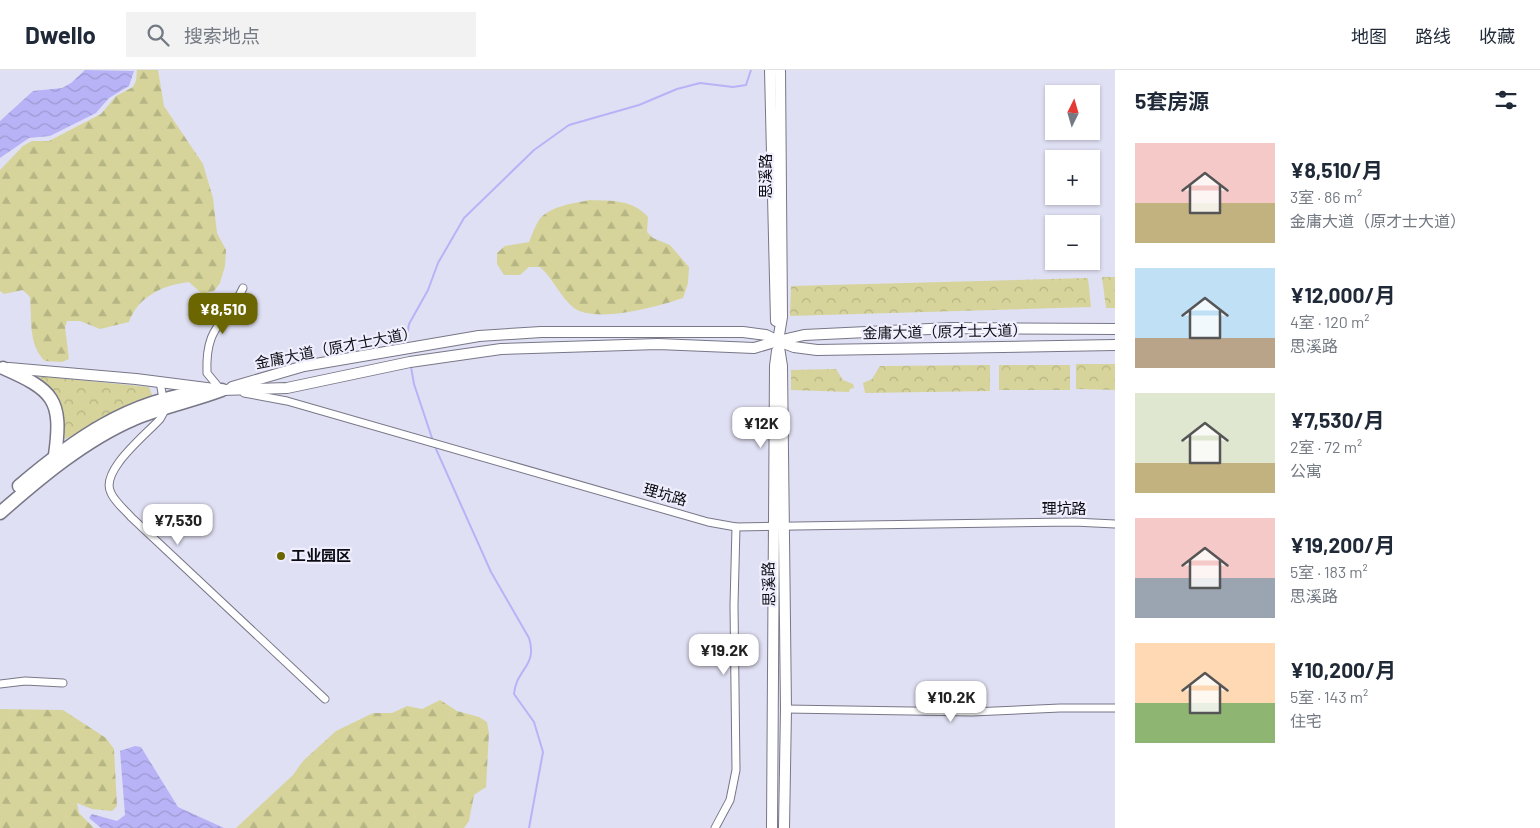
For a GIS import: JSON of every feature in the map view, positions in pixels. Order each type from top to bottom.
[{"type":"highway","points":[[1,368],[33,381],[48,394],[58,419],[55,455]]},
{"type":"highway","points":[[0,503],[55,455],[117,416],[222,390]]},
{"type":"highway","points":[[0,513],[62,462],[105,434],[165,404]]},
{"type":"main road","name":"思溪路","points":[[770,70],[775,317],[778,340]]},
{"type":"main road","name":"思溪路","points":[[780,70],[782,317],[775,366],[778,526],[786,709],[784,828]]},
{"type":"main road","name":"金庸大道（原才士大道）","points":[[222,390],[287,388],[408,362],[501,349],[658,344],[742,348],[766,346],[778,340],[804,335],[951,328],[1115,328]]},
{"type":"main road","name":"金庸大道（原才士大道）","points":[[222,390],[304,366],[479,336],[541,332],[744,332],[766,335],[794,348],[817,350],[1115,344]]},
{"type":"main road","points":[[406,349],[408,362]]},
{"type":"main road","points":[[1,368],[160,382],[222,390]]},
{"type":"main road","name":"思溪路","points":[[772,828],[778,526]]},
{"type":"street","points":[[222,390],[207,373],[208,349],[215,327],[236,303],[244,288]]},
{"type":"street","points":[[160,382],[165,404],[160,419],[113,470],[109,487],[111,494],[131,517],[326,699]]},
{"type":"street","name":"理坑路","points":[[222,390],[287,401],[708,522],[736,527],[1074,522],[1115,524]]},
{"type":"street","points":[[715,828],[730,800],[736,770],[734,605],[736,527]]},
{"type":"street","points":[[0,684],[25,681],[63,683]]},
{"type":"street","points":[[786,709],[972,712],[1060,708],[1115,708]]},
{"type":"green space","points":[[137,70],[158,70],[164,106],[203,164],[213,198],[217,233],[226,250],[225,266],[220,283],[214,291],[202,294],[189,282],[161,289],[139,305],[129,322],[100,329],[80,321],[67,321],[65,327],[69,359],[62,362],[45,361],[33,340],[30,297],[23,290],[4,294],[0,291],[0,170],[23,146],[32,141],[49,141],[101,114],[116,96],[133,87],[136,81]]},
{"type":"green space","points":[[590,200],[614,201],[628,204],[642,211],[648,217],[647,232],[653,238],[670,245],[689,267],[688,283],[683,298],[628,312],[597,314],[584,312],[569,304],[549,276],[540,267],[529,267],[520,275],[504,275],[497,264],[497,253],[505,246],[529,242],[539,220],[549,211]]},
{"type":"green space","points":[[1102,277],[1115,277],[1115,308],[1106,308]]},
{"type":"green space","points":[[1088,278],[1091,307],[790,316],[791,286]]},
{"type":"green space","points":[[1076,364],[1115,364],[1115,390],[1076,389]]},
{"type":"green space","points":[[990,365],[990,391],[865,393],[863,383],[872,379],[880,366]]},
{"type":"green space","points":[[999,365],[1070,365],[1070,390],[999,390]]},
{"type":"green space","points":[[836,369],[843,380],[853,384],[854,388],[850,389],[849,392],[791,390],[791,370]]},
{"type":"green space","points":[[38,376],[149,387],[153,397],[65,439],[61,403],[55,392]]},
{"type":"green space","points":[[440,700],[457,711],[479,717],[487,722],[489,733],[486,787],[474,795],[469,821],[464,828],[236,828],[293,775],[303,761],[336,731],[373,713],[392,713],[407,706],[422,709]]},
{"type":"green space","points":[[0,709],[63,710],[106,738],[114,749],[117,806],[112,811],[92,809],[77,803],[79,813],[94,828],[0,828]]},
{"type":"water","points":[[85,70],[134,71],[129,86],[109,98],[96,113],[50,136],[29,138],[0,158],[0,121],[33,91],[62,88],[71,83]]},
{"type":"water","points":[[135,746],[141,747],[178,807],[224,828],[101,828],[89,818],[92,814],[117,821],[125,815],[120,751]]},
{"type":"waterway","points":[[407,337],[409,324],[428,290],[438,263],[464,218],[534,150],[569,125],[639,105],[677,89],[700,83],[733,87],[746,85],[751,70]]},
{"type":"waterway","points":[[411,367],[414,384],[432,438]]},
{"type":"waterway","points":[[436,449],[491,572],[529,638],[531,655],[518,679],[514,694],[534,722],[543,752],[529,828]]},
{"type":"place","name":"工业园区","points":[[281,556]]}]
